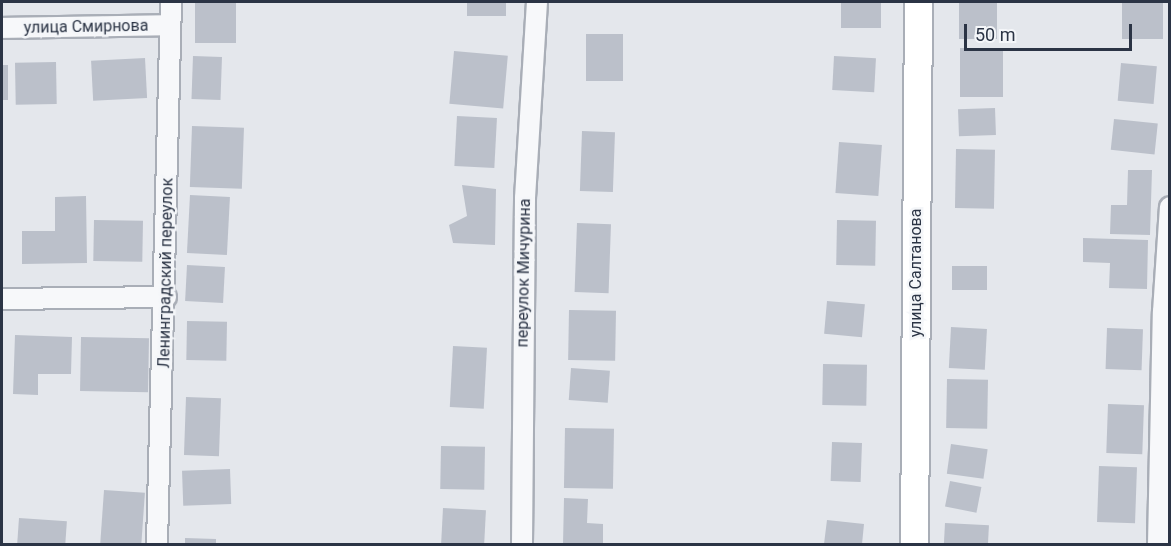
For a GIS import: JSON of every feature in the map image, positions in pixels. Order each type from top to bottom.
[{"type":"main road","name":"улица Салтанова","points":[[914,544],[918,2]]},
{"type":"street","name":"Ленинградский переулок","points":[[157,544],[166,297],[171,2]]},
{"type":"street","name":"переулок Мичурина","points":[[522,544],[525,198],[537,2]]},
{"type":"street","name":"улица Смирнова","points":[[2,28],[170,25]]},
{"type":"street","points":[[1158,544],[1163,312],[1170,207]]},
{"type":"street","points":[[2,299],[166,297]]},
{"type":"building","points":[[195,2],[236,2],[236,43],[195,43]]},
{"type":"building","points":[[467,2],[506,2],[506,16],[467,16]]},
{"type":"building","points":[[841,2],[881,2],[881,28],[841,28]]},
{"type":"building","points":[[959,2],[997,2],[997,39],[959,39]]},
{"type":"building","points":[[1122,2],[1163,2],[1163,39],[1122,39]]},
{"type":"building","points":[[586,34],[623,34],[623,81],[586,81]]},
{"type":"building","points":[[960,48],[1003,48],[1003,97],[960,97]]},
{"type":"building","points":[[454,51],[508,56],[503,109],[449,104]]},
{"type":"building","points":[[193,56],[222,57],[220,100],[191,99]]},
{"type":"building","points":[[834,56],[876,58],[874,92],[832,90]]},
{"type":"building","points":[[145,58],[147,98],[93,101],[91,61]]},
{"type":"building","points":[[56,62],[57,104],[16,105],[15,63]]},
{"type":"building","points":[[1121,63],[1157,66],[1154,104],[1118,101]]},
{"type":"building","points":[[2,65],[8,65],[8,100],[2,100]]},
{"type":"building","points":[[995,108],[996,135],[959,136],[958,109]]},
{"type":"building","points":[[457,116],[497,118],[494,168],[454,166]]},
{"type":"building","points":[[1114,119],[1158,124],[1155,154],[1111,150]]},
{"type":"building","points":[[192,126],[244,128],[242,189],[190,187]]},
{"type":"building","points":[[582,131],[615,132],[613,192],[580,191]]},
{"type":"building","points":[[839,142],[882,145],[878,196],[835,193]]},
{"type":"building","points":[[956,149],[995,150],[994,209],[955,208]]},
{"type":"building","points":[[1128,170],[1152,170],[1150,235],[1110,234],[1111,205],[1127,205]]},
{"type":"building","points":[[462,185],[496,189],[495,245],[453,243],[449,225],[467,216]]},
{"type":"building","points":[[190,195],[230,197],[227,255],[187,253]]},
{"type":"building","points":[[86,196],[87,263],[22,264],[22,231],[55,231],[55,197]]},
{"type":"building","points":[[94,220],[143,221],[142,262],[93,261]]},
{"type":"building","points":[[837,220],[876,221],[875,266],[836,265]]},
{"type":"building","points":[[577,223],[611,224],[609,293],[575,292]]},
{"type":"building","points":[[1083,238],[1148,240],[1147,289],[1109,288],[1110,263],[1083,262]]},
{"type":"building","points":[[187,265],[225,267],[223,303],[185,301]]},
{"type":"building","points":[[952,266],[987,266],[987,290],[952,290]]},
{"type":"building","points":[[827,301],[865,304],[862,337],[824,334]]},
{"type":"building","points":[[569,310],[616,311],[615,361],[568,360]]},
{"type":"building","points":[[187,321],[227,322],[226,361],[186,360]]},
{"type":"building","points":[[951,327],[987,329],[985,370],[949,368]]},
{"type":"building","points":[[1107,328],[1143,329],[1142,370],[1106,369]]},
{"type":"building","points":[[15,335],[72,337],[71,374],[38,374],[38,395],[13,394]]},
{"type":"building","points":[[81,337],[149,338],[148,392],[80,391]]},
{"type":"building","points":[[453,346],[487,348],[484,409],[450,407]]},
{"type":"building","points":[[823,364],[867,365],[866,406],[822,405]]},
{"type":"building","points":[[571,368],[610,371],[608,403],[569,400]]},
{"type":"building","points":[[947,379],[988,380],[987,429],[946,428]]},
{"type":"building","points":[[186,397],[221,398],[219,456],[184,455]]},
{"type":"building","points":[[1108,404],[1144,405],[1142,454],[1106,453]]},
{"type":"building","points":[[565,428],[614,429],[613,489],[564,488]]},
{"type":"building","points":[[832,442],[862,443],[861,482],[831,481]]},
{"type":"building","points":[[951,444],[988,449],[983,479],[947,474]]},
{"type":"building","points":[[441,446],[485,447],[484,490],[440,489]]},
{"type":"building","points":[[1099,466],[1137,467],[1135,523],[1097,522]]},
{"type":"building","points":[[230,469],[231,504],[183,506],[182,471]]},
{"type":"building","points":[[950,481],[981,487],[976,513],[945,507]]},
{"type":"building","points":[[104,490],[145,493],[141,544],[100,544]]},
{"type":"building","points":[[564,498],[588,499],[587,523],[603,524],[603,544],[563,544]]},
{"type":"building","points":[[443,508],[486,510],[484,544],[441,544]]},
{"type":"building","points":[[19,518],[67,521],[65,544],[17,544]]},
{"type":"building","points":[[827,520],[864,524],[862,544],[824,544]]},
{"type":"building","points":[[945,523],[989,525],[988,544],[944,544]]},
{"type":"building","points":[[185,538],[216,539],[216,544],[185,544]]}]
